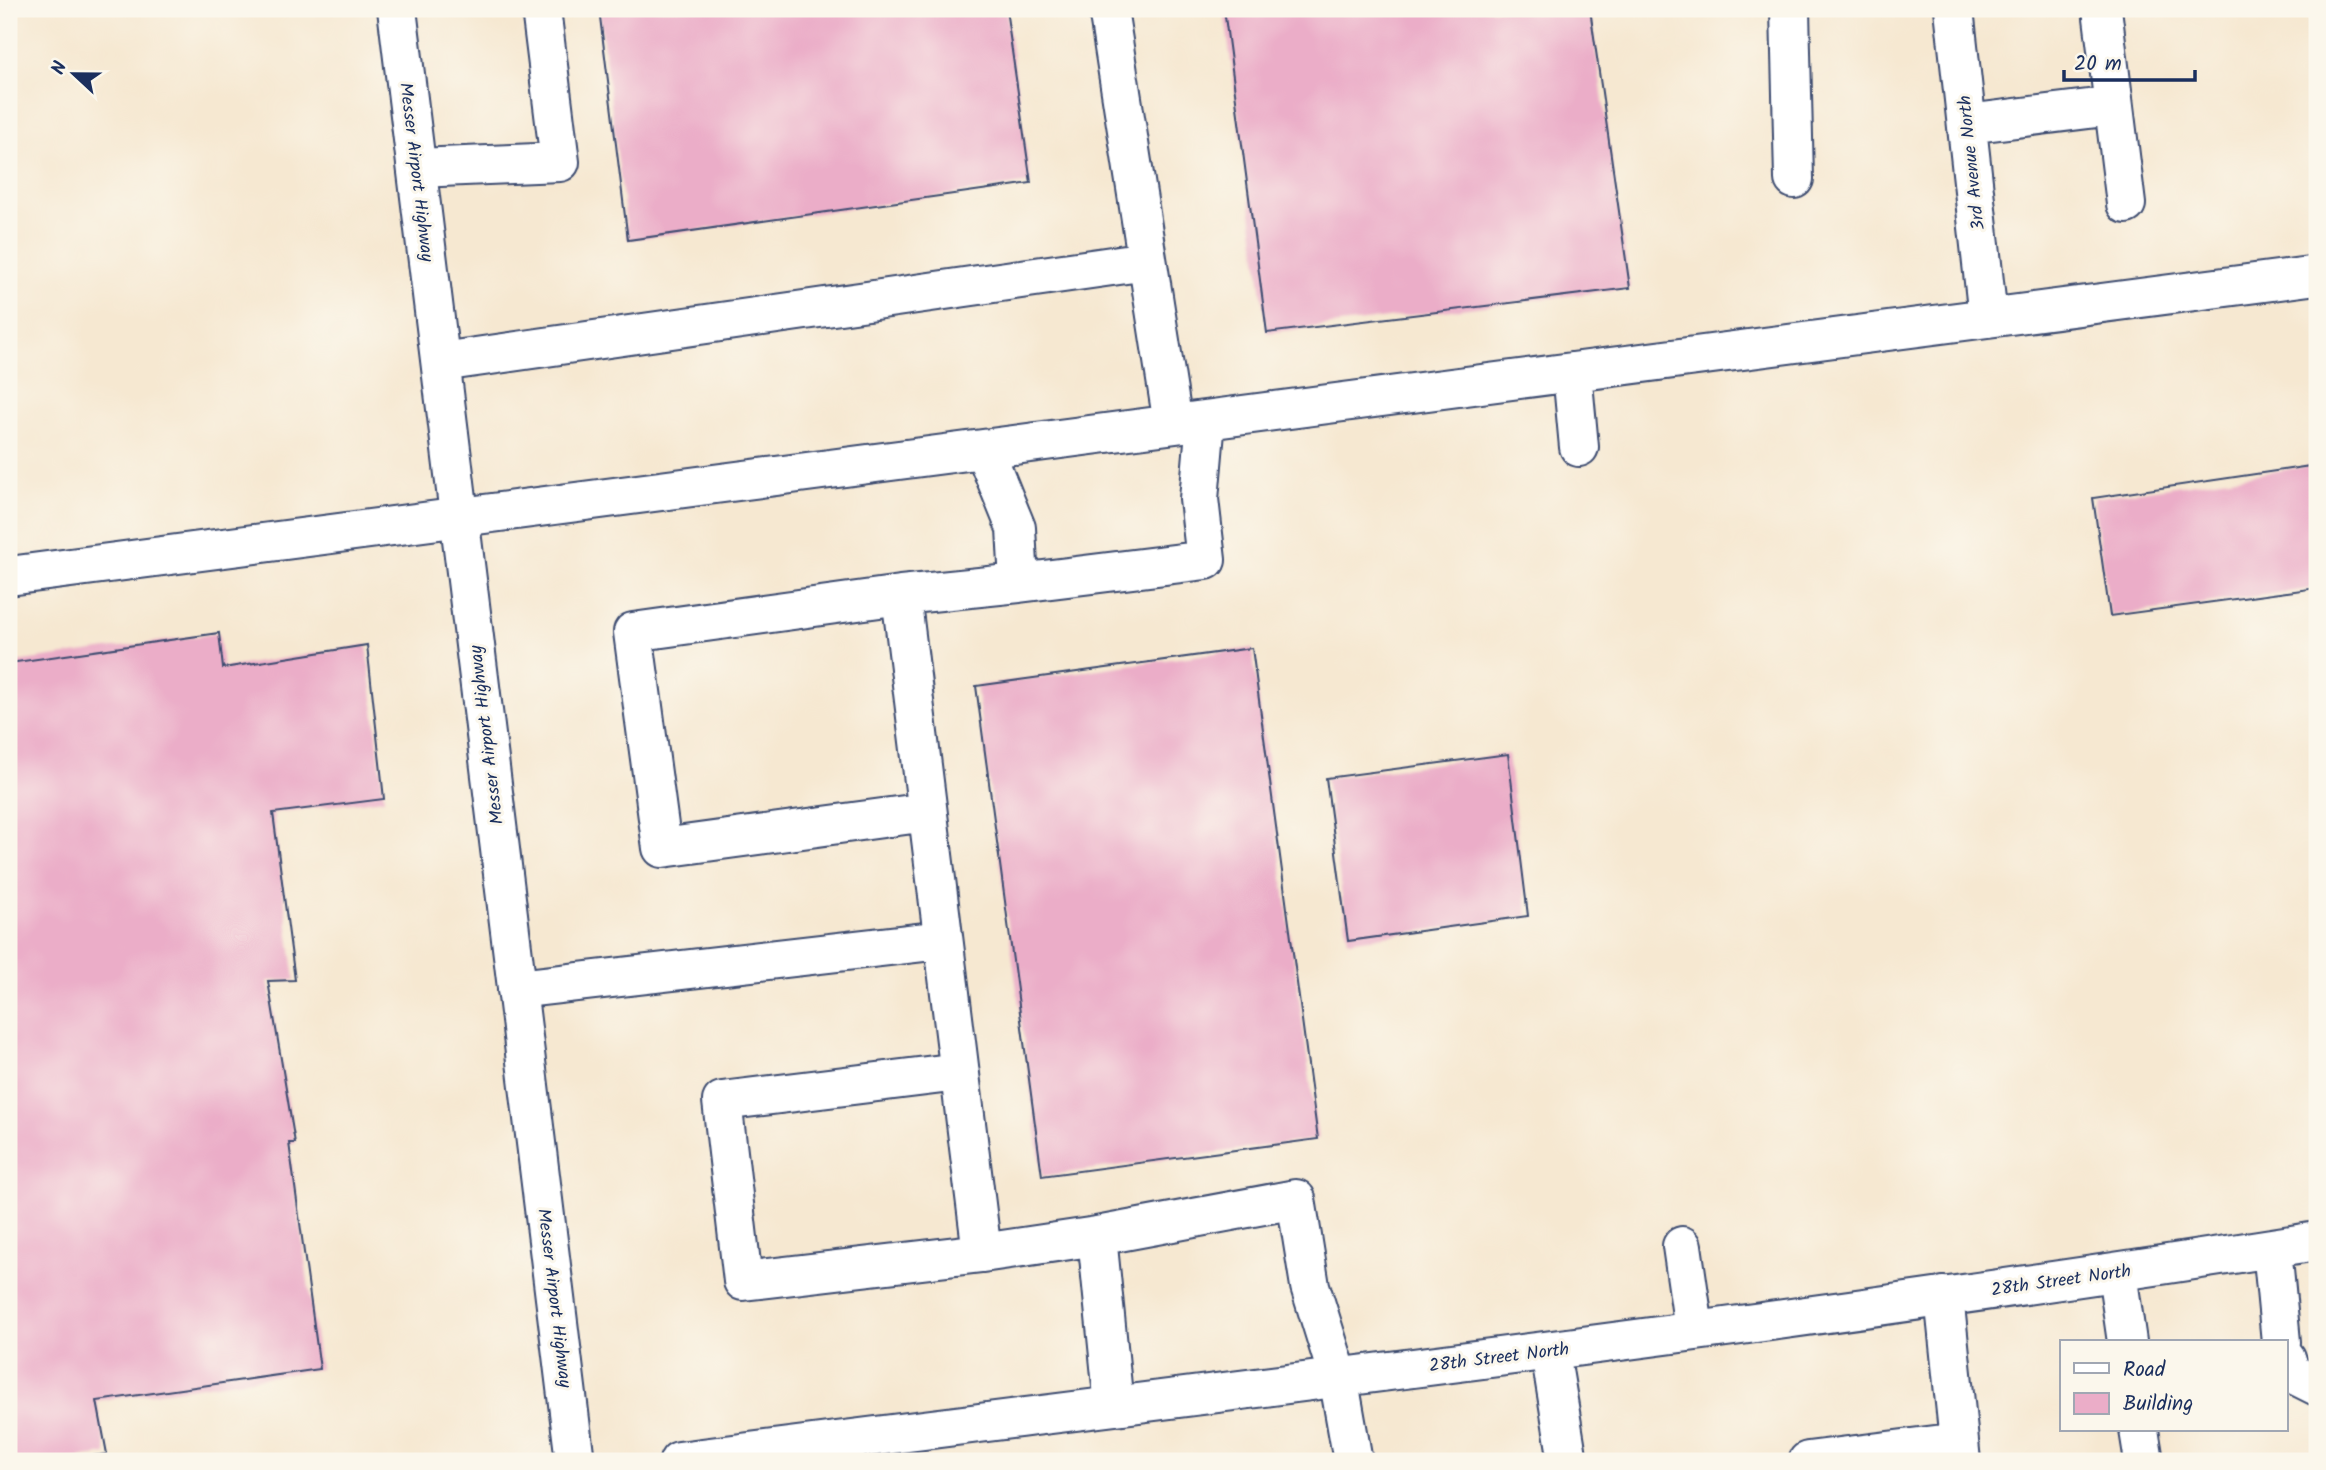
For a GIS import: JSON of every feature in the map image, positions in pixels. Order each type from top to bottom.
[{"type":"street","name":"Messer Airport Highway","points":[[397,9],[575,1461]]},
{"type":"street","points":[[417,168],[560,162],[541,9]]},
{"type":"street","points":[[927,812],[662,848],[633,632],[901,595],[1206,560],[1190,422],[1147,261],[1108,9]]},
{"type":"street","points":[[1790,9],[1794,179]]},
{"type":"street","name":"3rd Avenue North","points":[[1954,9],[1988,318]]},
{"type":"street","points":[[2102,9],[2126,204]]},
{"type":"street","points":[[1967,124],[2113,106]]},
{"type":"street","points":[[441,362],[1147,261]]},
{"type":"street","points":[[9,576],[2317,275]]},
{"type":"street","points":[[1572,372],[1579,447]]},
{"type":"street","points":[[984,449],[1016,528],[1019,583]]},
{"type":"street","points":[[901,595],[982,1253]]},
{"type":"street","points":[[517,989],[942,940]]},
{"type":"street","points":[[959,1072],[722,1101],[743,1281],[982,1253],[1097,1236],[1296,1199],[1310,1286],[1338,1376],[1353,1461]]},
{"type":"street","points":[[1097,1236],[1114,1406]]},
{"type":"street","name":"28th Street North","points":[[679,1461],[1338,1376],[1550,1352],[1694,1329],[2117,1273],[2317,1241]]},
{"type":"street","points":[[1682,1246],[1694,1329]]},
{"type":"street","points":[[2272,1248],[2281,1340]]},
{"type":"street","points":[[2117,1273],[2127,1340]]},
{"type":"street","points":[[1808,1461],[1960,1451],[1944,1296]]},
{"type":"street","points":[[1550,1352],[1568,1461]]},
{"type":"street","points":[[2288,1364],[2291,1373],[2317,1386]]},
{"type":"street","points":[[2139,1432],[2144,1461]]},
{"type":"building","points":[[599,9],[1006,9],[1031,183],[628,240]]},
{"type":"building","points":[[1224,9],[1590,9],[1630,288],[1267,333]]},
{"type":"building","points":[[2317,465],[2317,588],[2110,616],[2093,498]]},
{"type":"building","points":[[219,633],[223,668],[367,645],[384,799],[273,813],[295,980],[268,981],[295,1143],[289,1143],[320,1369],[97,1401],[107,1454],[56,1461],[9,1461],[9,663]]},
{"type":"building","points":[[1252,648],[1318,1139],[1042,1176],[976,686]]},
{"type":"building","points":[[1508,754],[1528,916],[1348,941],[1326,778]]}]
